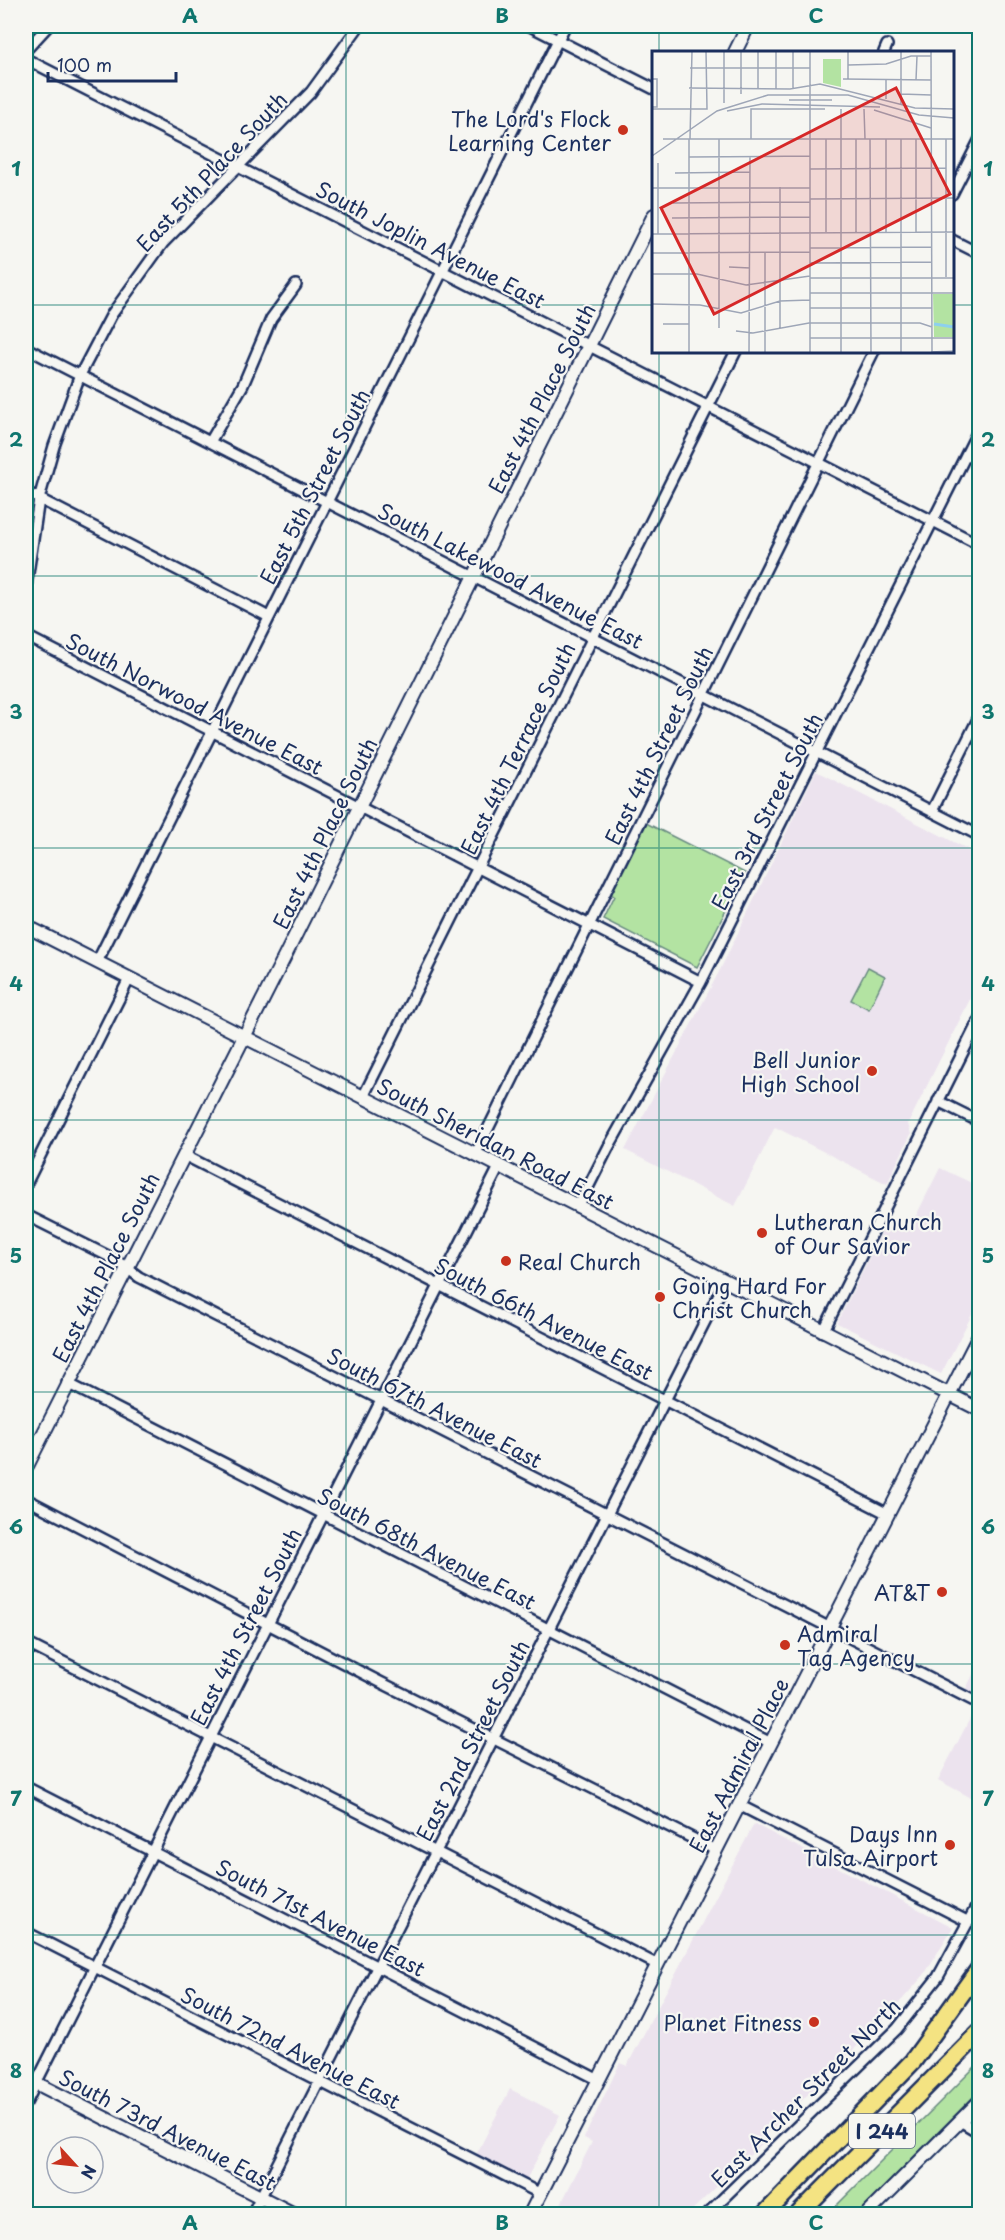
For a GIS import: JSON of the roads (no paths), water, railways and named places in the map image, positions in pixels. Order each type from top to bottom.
[{"type":"highway","name":"I 244","points":[[765,2214],[914,2061],[980,1968]]},
{"type":"highway","points":[[965,2047],[980,2027]]},
{"type":"highway","name":"I 244","points":[[799,2214],[980,2032]]},
{"type":"main road","points":[[736,51],[748,26]]},
{"type":"main road","name":"East 4th Place South","points":[[26,1468],[652,219]]},
{"type":"main road","name":"South Sheridan Road East","points":[[26,926],[980,1410]]},
{"type":"main road","name":"East Admiral Place","points":[[530,2214],[980,1334]]},
{"type":"main road","name":"South 73rd Avenue East","points":[[30,2080],[294,2214]]},
{"type":"main road","points":[[867,2214],[980,2101]]},
{"type":"street","points":[[26,50],[48,26]]},
{"type":"street","name":"East 5th Place South","points":[[26,587],[39,499],[57,436],[80,375],[112,314],[164,243],[236,166],[311,92],[359,26]]},
{"type":"street","points":[[530,26],[652,88]]},
{"type":"street","name":"East 5th Street South","points":[[97,962],[441,270],[566,26]]},
{"type":"street","name":"South Joplin Avenue East","points":[[26,59],[980,545]]},
{"type":"street","points":[[954,190],[980,139]]},
{"type":"street","points":[[954,241],[980,254]]},
{"type":"street","points":[[210,442],[243,385],[272,320],[296,285]]},
{"type":"street","name":"South Lakewood Avenue East","points":[[26,348],[980,836]]},
{"type":"street","name":"East 4th Terrace South","points":[[363,1098],[735,352]]},
{"type":"street","name":"East 4th Street South","points":[[475,1155],[873,352]]},
{"type":"street","name":"East 3rd Street South","points":[[578,1207],[701,982],[980,427]]},
{"type":"street","points":[[26,492],[269,617]]},
{"type":"street","name":"South Norwood Avenue East","points":[[26,636],[701,982]]},
{"type":"street","points":[[932,811],[980,715]]},
{"type":"street","points":[[26,1184],[129,979]]},
{"type":"street","points":[[823,1332],[980,1018]]},
{"type":"street","points":[[938,1101],[980,1122]]},
{"type":"street","name":"South 66th Avenue East","points":[[184,1155],[888,1514]]},
{"type":"street","name":"East 4th Street South","points":[[26,2103],[30,2080],[93,1966],[499,1167]]},
{"type":"street","name":"South 67th Avenue East","points":[[26,1215],[139,1277],[980,1704]]},
{"type":"street","name":"East 2nd Street South","points":[[252,2214],[725,1282]]},
{"type":"street","name":"South 68th Avenue East","points":[[67,1383],[771,1743]]},
{"type":"street","points":[[26,1499],[716,1850]]},
{"type":"street","points":[[26,1643],[658,1965]]},
{"type":"street","name":"South 71st Avenue East","points":[[26,1787],[598,2080]]},
{"type":"street","points":[[739,1805],[969,1922]]},
{"type":"street","name":"East Archer Street North","points":[[707,2214],[897,2029],[938,1977],[980,1900]]},
{"type":"street","name":"South 72nd Avenue East","points":[[26,1932],[541,2194]]},
{"type":"street","points":[[960,2121],[980,2133]]},
{"type":"place","name":"The Lord's Flock Learning Center","points":[[623,130]]},
{"type":"place","name":"Bell Junior High School","points":[[872,1071]]},
{"type":"place","name":"Lutheran Church of Our Savior","points":[[762,1233]]},
{"type":"place","name":"Real Church","points":[[506,1261]]},
{"type":"place","name":"Going Hard For Christ Church","points":[[660,1297]]},
{"type":"place","name":"AT&T","points":[[942,1592]]},
{"type":"place","name":"Admiral Tag Agency","points":[[785,1645]]},
{"type":"place","name":"Days Inn Tulsa Airport","points":[[950,1845]]},
{"type":"place","name":"Planet Fitness","points":[[814,2022]]}]
